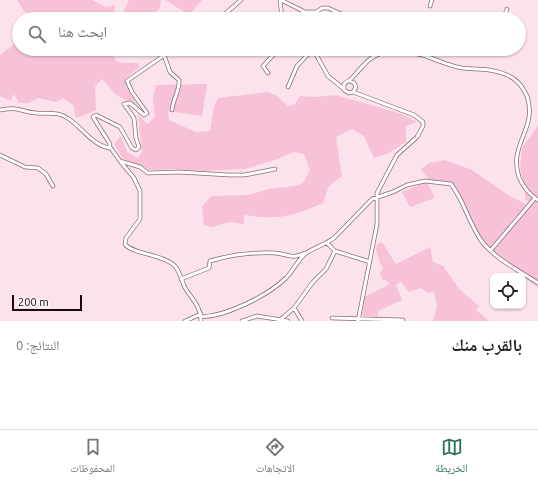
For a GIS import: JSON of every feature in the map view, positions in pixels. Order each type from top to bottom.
[{"type":"street","points":[[228,12],[241,0]]},
{"type":"street","points":[[430,6],[432,0]]},
{"type":"street","points":[[282,12],[282,1],[305,12],[316,12],[322,8],[328,8],[337,12]]},
{"type":"street","points":[[163,56],[128,81],[132,92],[147,113],[144,116],[130,103],[124,104],[135,121],[139,149],[132,148],[118,125],[96,115],[93,116],[110,144],[110,147],[134,178],[140,191],[140,219],[126,236],[125,244],[131,250],[156,256],[174,266],[199,308],[201,321]]},
{"type":"street","points":[[164,56],[170,72],[179,80],[180,88],[172,110]]},
{"type":"street","points":[[268,73],[262,66],[272,56]]},
{"type":"street","points":[[288,86],[297,66],[306,56]]},
{"type":"street","points":[[317,56],[326,74],[348,93],[353,92],[403,110],[417,117],[423,124],[423,129],[417,137],[397,155],[377,192],[377,224],[358,320]]},
{"type":"street","points":[[334,82],[345,83],[350,81],[368,59],[374,56]]},
{"type":"street","points":[[423,56],[460,67],[500,71],[516,80],[522,86],[531,109],[529,127],[519,148],[516,167],[523,187],[536,199],[491,250]]},
{"type":"street","points":[[353,92],[357,73]]},
{"type":"street","points":[[350,81],[364,97]]},
{"type":"street","points":[[344,89],[345,83]]},
{"type":"street","points":[[0,110],[18,108],[33,113],[57,114],[69,119],[94,140],[107,148],[110,147]]},
{"type":"street","points":[[0,155],[25,167],[38,168],[46,174],[53,186]]},
{"type":"street","points":[[120,161],[140,167],[148,173],[180,172],[229,175],[275,169]]},
{"type":"street","points":[[181,279],[209,268],[210,261],[224,257],[277,253],[293,258],[306,253],[327,244],[372,199],[408,185],[425,181],[451,184],[462,200],[470,220],[481,240],[491,250],[538,282]]},
{"type":"street","points":[[327,244],[335,251],[370,262]]},
{"type":"street","points":[[280,320],[294,308],[313,282],[326,269],[335,251]]},
{"type":"street","points":[[185,321],[201,316],[211,316],[239,308],[271,290],[286,278],[306,253]]},
{"type":"street","points":[[294,308],[302,321]]},
{"type":"street","points":[[242,321],[257,316],[288,321]]},
{"type":"street","points":[[332,318],[358,320],[403,320]]},
{"type":"shaded area","points":[[17,0],[92,0],[106,7],[115,5],[114,12],[24,11]]},
{"type":"shaded area","points":[[129,0],[161,0],[160,8],[156,12],[123,12]]},
{"type":"shaded area","points":[[165,0],[202,0],[192,12],[184,12]]},
{"type":"shaded area","points":[[12,45],[12,56],[114,56],[116,61],[123,63],[138,63],[140,67],[125,79],[126,87],[138,106],[116,95],[102,79],[95,87],[96,110],[80,117],[75,117],[74,106],[63,98],[56,102],[38,98],[29,103],[19,103],[14,94],[11,101],[0,96],[0,55]]},
{"type":"shaded area","points":[[207,84],[202,116],[168,111],[169,120],[196,132],[210,131],[214,106],[218,98],[268,92],[277,96],[288,106],[295,104],[300,96],[315,97],[336,95],[402,114],[417,122],[406,126],[406,142],[389,153],[374,158],[364,136],[352,129],[336,137],[342,176],[329,186],[323,203],[285,216],[267,217],[244,215],[244,224],[229,222],[212,227],[204,225],[202,207],[211,196],[248,195],[268,189],[295,186],[303,183],[310,170],[304,154],[294,152],[275,160],[245,169],[202,171],[170,169],[150,170],[123,159],[114,144],[121,136],[127,152],[138,158],[142,151],[138,115],[148,124],[155,116],[153,98],[156,85]]},
{"type":"shaded area","points":[[538,126],[538,288],[526,279],[526,273],[518,273],[482,243],[451,183],[432,184],[421,169],[429,163],[445,160],[472,170],[511,197],[529,205],[525,197],[520,167],[522,148]]},
{"type":"shaded area","points":[[427,182],[435,198],[410,207],[402,192]]},
{"type":"shaded area","points":[[382,242],[396,264],[430,247],[433,262],[443,266],[460,290],[479,306],[476,310],[489,321],[433,321],[437,306],[434,292],[428,293],[421,288],[409,292],[401,282],[396,285],[402,300],[378,311],[378,317],[362,317],[364,297],[388,285],[389,282],[382,279],[380,272],[383,270],[376,251],[377,244]]}]
